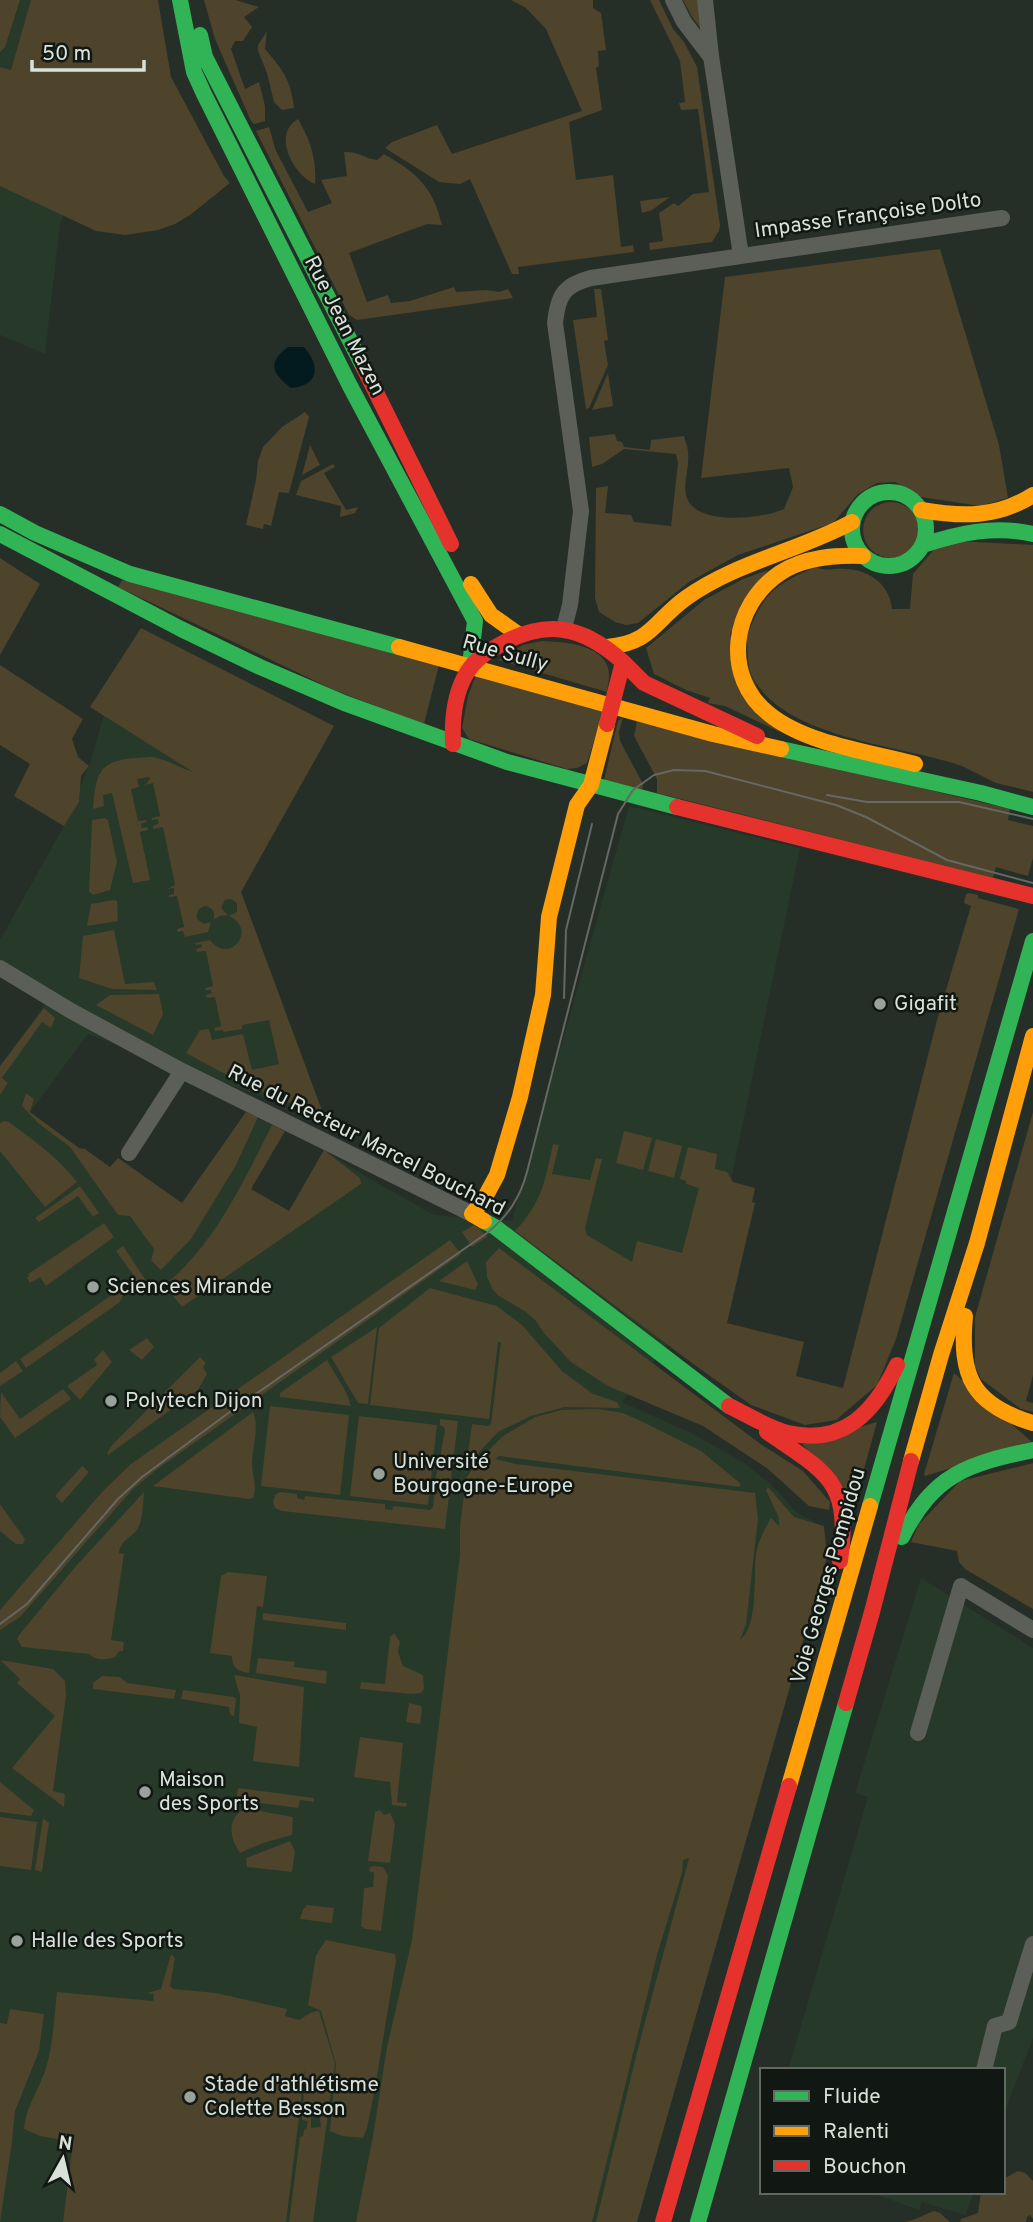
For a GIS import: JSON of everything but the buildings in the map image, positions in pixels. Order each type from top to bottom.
[{"type":"main road","name":"Rue Jean Mazen","points":[[180,0],[194,72],[350,386],[474,621],[470,666],[455,704],[453,744]]},
{"type":"main road","name":"Rue Jean Mazen","points":[[193,0],[205,57],[472,588],[491,615],[518,634]]},
{"type":"main road","points":[[350,386],[391,423]]},
{"type":"main road","points":[[888,492],[907,496],[921,510],[926,527],[923,545],[917,554],[898,566],[874,564],[863,556],[853,540],[852,522],[861,504],[878,494],[888,492]]},
{"type":"main road","points":[[921,510],[962,516],[993,514],[1033,495]]},
{"type":"main road","name":"Rue Sully","points":[[0,514],[35,533],[130,574],[713,734],[982,793],[1033,807]]},
{"type":"main road","points":[[607,647],[637,643],[684,599],[730,572],[809,544],[852,522]]},
{"type":"main road","points":[[923,545],[973,531],[1008,529],[1033,534]]},
{"type":"main road","points":[[0,534],[181,629],[260,667],[344,703],[453,744],[591,785],[1033,896]]},
{"type":"main road","points":[[863,556],[816,559],[782,572],[764,586],[746,609],[737,635],[736,657],[749,695],[762,709],[803,733],[922,766],[982,793]]},
{"type":"main road","points":[[470,666],[518,634],[540,629],[564,628],[586,635],[607,647],[644,682],[736,724],[781,749]]},
{"type":"main road","points":[[472,1214],[497,1175],[520,1097],[544,995],[549,917],[577,806],[591,785],[623,662]]},
{"type":"main road","name":"Voie Georges Pompidou","points":[[663,2222],[1033,941]]},
{"type":"main road","points":[[698,2222],[872,1612],[905,1479],[977,1243],[1033,1036]]},
{"type":"main road","name":"Rue du Recteur Marcel Bouchard","points":[[472,1214],[495,1227],[729,1406]]},
{"type":"main road","points":[[977,1243],[962,1332],[965,1368],[974,1389],[990,1404],[1013,1417],[1033,1423]]},
{"type":"main road","points":[[729,1406],[776,1429],[801,1435],[820,1435],[846,1428],[858,1421],[881,1398],[892,1378],[918,1312],[929,1304]]},
{"type":"main road","points":[[729,1406],[821,1470],[840,1497],[844,1509],[844,1541],[832,1596],[837,1624]]},
{"type":"main road","points":[[872,1612],[908,1524],[932,1489],[967,1468],[1033,1450]]},
{"type":"street","points":[[673,0],[684,22],[710,56]]},
{"type":"street","points":[[705,0],[710,56],[741,256]]},
{"type":"street","name":"Impasse Françoise Dolto","points":[[564,628],[570,606],[581,511],[555,323],[556,309],[568,287],[591,278],[1002,218]]},
{"type":"street","name":"Rue du Recteur Marcel Bouchard","points":[[0,968],[73,1012],[182,1071],[472,1214]]},
{"type":"street","points":[[129,1153],[182,1071]]},
{"type":"street","points":[[918,1733],[961,1586],[1033,1630]]},
{"type":"street","points":[[984,2068],[995,2026],[1010,2022],[1033,1944]]},
{"type":"shaded area","points":[[0,0],[136,0],[60,224],[45,354],[0,335]]},
{"type":"shaded area","points":[[0,0],[20,0],[5,47],[0,52]]},
{"type":"shaded area","points":[[31,0],[158,0],[171,77],[230,183],[175,224],[158,230],[125,235],[96,231],[0,186],[0,67],[11,70]]},
{"type":"shaded area","points":[[204,0],[235,0],[259,7],[244,17],[252,27],[243,41],[235,41],[231,49],[245,89],[259,82],[265,106],[265,121],[254,124],[251,121],[215,39]]},
{"type":"shaded area","points":[[511,0],[593,0],[593,8],[601,13],[606,50],[598,51],[599,66],[596,68],[602,110],[569,122],[576,180],[613,175],[621,247],[633,245],[634,252],[518,267],[519,274],[512,274],[470,179],[460,184],[439,182],[385,148],[392,142],[437,125],[452,154],[582,111],[546,29],[526,8]]},
{"type":"shaded area","points":[[650,0],[659,0],[673,29],[684,42],[697,67],[720,225],[712,242],[650,250],[649,243],[663,241],[659,213],[674,203],[678,206],[693,194],[709,192],[698,109],[681,110],[679,103],[685,102],[680,61]]},
{"type":"shaded area","points":[[683,0],[700,0],[701,29],[692,17]]},
{"type":"shaded area","points":[[267,31],[265,49],[285,76],[294,108],[282,110],[274,102],[258,51],[258,45]]},
{"type":"shaded area","points":[[298,119],[312,150],[315,184],[300,173],[288,154],[286,134]]},
{"type":"shaded area","points":[[269,127],[276,151],[308,212],[332,203],[321,180],[347,176],[344,152],[377,160],[384,154],[422,182],[434,201],[442,225],[427,224],[349,253],[367,302],[388,295],[391,303],[410,301],[454,287],[456,292],[499,292],[508,289],[513,298],[357,320],[349,315],[256,131]]},
{"type":"shaded area","points":[[670,197],[652,210],[642,213],[640,201]]},
{"type":"shaded area","points":[[940,249],[999,445],[1008,498],[980,506],[921,497],[895,482],[877,483],[858,494],[833,523],[738,555],[689,582],[638,623],[626,625],[615,622],[599,612],[595,598],[596,488],[608,486],[605,513],[631,515],[634,522],[671,526],[678,463],[676,454],[624,449],[602,464],[592,467],[589,437],[615,434],[617,441],[622,442],[624,447],[650,450],[651,440],[684,436],[688,448],[686,495],[691,505],[714,516],[729,518],[774,513],[784,509],[793,487],[789,468],[701,478],[725,277]]},
{"type":"shaded area","points":[[594,289],[601,289],[608,340],[604,341],[608,365],[589,408],[586,409],[573,320],[597,317]]},
{"type":"shaded area","points":[[608,373],[613,406],[592,410]]},
{"type":"shaded area","points":[[305,412],[309,417],[289,493],[279,492],[271,526],[264,524],[263,529],[246,525],[263,447],[282,427]]},
{"type":"shaded area","points":[[310,445],[320,465],[302,475]]},
{"type":"shaded area","points":[[333,464],[335,467],[324,473],[346,510],[358,507],[355,513],[340,517],[341,506],[296,495],[301,481]]},
{"type":"shaded area","points":[[885,502],[897,502],[907,506],[915,514],[919,530],[915,546],[907,554],[897,558],[885,558],[875,554],[867,546],[863,536],[863,524],[867,514],[875,506]]},
{"type":"shaded area","points":[[958,541],[1033,545],[1033,792],[996,783],[946,761],[866,742],[810,724],[785,711],[765,695],[751,674],[747,642],[751,626],[767,598],[787,581],[815,567],[826,570],[853,570],[869,575],[882,585],[892,609],[910,609],[913,574],[937,546]]},
{"type":"shaded area","points":[[0,558],[40,584],[0,655]]},
{"type":"shaded area","points":[[768,570],[730,634],[780,732],[725,706],[708,703],[710,698],[686,690],[654,674],[646,648],[704,600],[743,579]]},
{"type":"shaded area","points":[[122,580],[439,665],[424,724],[334,690],[118,587]]},
{"type":"shaded area","points":[[141,628],[334,726],[241,892],[324,1116],[256,1089],[186,1053],[200,1030],[209,1029],[212,1040],[243,1034],[252,1070],[279,1064],[269,1020],[242,1025],[242,1029],[224,1032],[215,1031],[214,1028],[221,1026],[215,997],[207,998],[206,995],[212,993],[205,988],[213,986],[206,951],[197,952],[196,949],[202,947],[201,944],[195,943],[210,940],[225,949],[238,943],[241,929],[229,916],[237,912],[237,903],[231,899],[225,900],[221,908],[228,915],[213,920],[214,913],[210,908],[206,906],[200,909],[197,919],[204,924],[211,922],[208,932],[185,937],[183,931],[177,932],[177,929],[184,927],[177,896],[169,897],[174,894],[174,888],[167,889],[175,885],[163,827],[153,829],[153,826],[159,823],[158,819],[152,818],[160,816],[153,783],[145,785],[149,777],[137,779],[139,787],[131,789],[138,821],[147,820],[141,824],[142,828],[147,827],[148,830],[140,832],[150,880],[133,883],[112,793],[103,795],[104,806],[93,809],[98,779],[106,766],[113,762],[155,757],[193,772],[90,707]]},
{"type":"shaded area","points":[[542,641],[578,645],[595,652],[608,668],[607,692],[498,660],[523,645]]},
{"type":"shaded area","points":[[0,665],[83,719],[72,739],[78,757],[89,766],[81,776],[79,802],[64,826],[14,796],[30,764],[0,745]]},
{"type":"shaded area","points":[[476,675],[604,709],[587,763],[567,769],[469,739],[462,728],[468,696]]},
{"type":"shaded area","name":"Université Bourgogne-Europe","points":[[104,715],[198,775],[324,1116],[316,1116],[88,1034],[30,1112],[110,1167],[118,1158],[182,1203],[246,1112],[285,1131],[251,1189],[289,1211],[324,1150],[434,1215],[512,1221],[629,806],[800,848],[708,1291],[622,1402],[691,1433],[743,1462],[772,1485],[797,1513],[815,1522],[825,1560],[637,2222],[0,2222],[0,1066],[46,1003],[0,974],[0,940],[64,826],[89,766]]},
{"type":"shaded area","points":[[623,717],[619,732],[620,741],[643,784],[642,790],[604,780],[618,721]]},
{"type":"shaded area","points":[[637,721],[1010,809],[1008,820],[1033,826],[1033,858],[1028,876],[996,867],[993,878],[657,793],[657,779],[634,736]]},
{"type":"shaded area","points":[[92,820],[108,820],[117,862],[110,890],[93,895],[89,891]]},
{"type":"shaded area","points":[[966,894],[1019,909],[896,1339],[877,1385],[836,1420],[805,1425],[751,1405],[515,1231],[537,1200],[545,1180],[553,1144],[559,1145],[552,1174],[590,1180],[596,1158],[602,1159],[585,1228],[587,1235],[632,1262],[637,1241],[682,1253],[699,1188],[680,1179],[688,1147],[717,1154],[715,1169],[727,1172],[733,1182],[755,1188],[752,1202],[755,1203],[727,1323],[804,1342],[796,1376],[843,1388],[937,1020],[971,906],[964,903]]},
{"type":"shaded area","points":[[117,901],[118,921],[87,926],[91,904]]},
{"type":"shaded area","points":[[114,930],[125,984],[154,982],[157,990],[112,989],[79,978],[83,936]]},
{"type":"shaded area","points":[[159,994],[163,1014],[153,1035],[96,1005],[110,995]]},
{"type":"shaded area","points":[[44,1008],[55,1018],[51,1028],[42,1022],[2,1078],[8,1083],[0,1095],[0,1066]]},
{"type":"shaded area","points":[[26,1093],[34,1099],[30,1112],[79,1148],[85,1149],[110,1167],[118,1158],[182,1203],[246,1112],[258,1117],[236,1165],[191,1239],[161,1270],[151,1260],[154,1249],[130,1216],[118,1215],[70,1147],[38,1123],[22,1106]]},
{"type":"shaded area","points":[[1033,1112],[1033,1375],[1026,1401],[1033,1403],[1033,1412],[1021,1409],[981,1379],[975,1366],[975,1317]]},
{"type":"shaded area","points":[[4,1121],[45,1150],[77,1182],[45,1207],[0,1151],[0,1123]]},
{"type":"shaded area","points":[[272,1125],[285,1131],[251,1189],[289,1211],[324,1150],[360,1178],[361,1184],[182,1307],[167,1288],[167,1283],[200,1249],[214,1229]]},
{"type":"shaded area","points":[[624,1131],[652,1138],[643,1170],[616,1163]]},
{"type":"shaded area","points":[[656,1139],[682,1146],[674,1178],[648,1171]]},
{"type":"shaded area","points":[[80,1186],[99,1213],[93,1217],[78,1196],[39,1222],[35,1218]]},
{"type":"shaded area","points":[[104,1223],[114,1237],[46,1286],[40,1277],[30,1283],[28,1274]]},
{"type":"shaded area","points":[[474,1225],[488,1236],[472,1247],[462,1232]]},
{"type":"shaded area","points":[[450,1240],[461,1254],[156,1470],[132,1490],[20,1617],[0,1630],[0,1610],[102,1492],[131,1464]]},
{"type":"shaded area","points":[[123,1246],[145,1279],[140,1287],[134,1287],[131,1281],[135,1277],[116,1251]]},
{"type":"shaded area","points":[[499,1248],[762,1445],[803,1471],[830,1502],[829,1510],[809,1506],[768,1469],[703,1426],[608,1386],[571,1362],[536,1321],[493,1290],[487,1277],[486,1262]]},
{"type":"shaded area","points":[[467,1261],[478,1284],[475,1290],[439,1281]]},
{"type":"shaded area","points":[[430,1288],[497,1306],[522,1325],[562,1371],[593,1394],[617,1402],[620,1408],[565,1407],[531,1416],[498,1432],[471,1461],[465,1475],[472,1424],[491,1424],[501,1342],[498,1342],[489,1419],[370,1405],[379,1328]]},
{"type":"shaded area","points":[[120,1289],[123,1295],[120,1302],[26,1368],[20,1359]]},
{"type":"shaded area","points":[[377,1327],[368,1404],[358,1403],[331,1357]]},
{"type":"shaded area","points":[[147,1338],[154,1347],[142,1360],[129,1350]]},
{"type":"shaded area","points":[[103,1350],[112,1362],[80,1400],[67,1386],[97,1365],[94,1360]]},
{"type":"shaded area","points":[[200,1357],[206,1363],[203,1367],[207,1374],[198,1390],[108,1455],[113,1444]]},
{"type":"shaded area","points":[[327,1360],[351,1406],[280,1397],[280,1393]]},
{"type":"shaded area","points":[[16,1361],[23,1371],[0,1386],[0,1373]]},
{"type":"shaded area","points":[[954,1373],[1033,1443],[925,1476],[924,1474]]},
{"type":"shaded area","points":[[63,1389],[71,1399],[15,1438],[0,1417],[1,1392],[20,1419]]},
{"type":"shaded area","points":[[270,1406],[349,1415],[340,1495],[261,1486]]},
{"type":"shaded area","points":[[598,1409],[623,1413],[701,1451],[740,1483],[740,1487],[499,1456],[495,1459],[516,1464],[755,1493],[758,1518],[746,1625],[740,1640],[746,1633],[753,1612],[758,1544],[771,1518],[779,1526],[779,1518],[766,1490],[768,1487],[794,1517],[824,1526],[827,1557],[637,2222],[596,2222],[637,2052],[689,1858],[683,1860],[682,1873],[657,1955],[592,2222],[356,2222],[387,2047],[412,1940],[460,1555],[460,1526],[466,1478],[479,1460],[503,1436],[535,1417],[562,1410]]},
{"type":"shaded area","points":[[253,1412],[256,1424],[252,1464],[255,1485],[253,1498],[153,1486]]},
{"type":"shaded area","points":[[359,1416],[437,1425],[428,1505],[350,1496]]},
{"type":"shaded area","points":[[440,1419],[458,1421],[445,1529],[282,1511],[275,1508],[275,1495],[280,1492],[297,1494],[297,1498],[304,1500],[305,1496],[385,1504],[385,1509],[392,1510],[393,1506],[430,1510],[433,1507],[445,1431],[440,1425]]},
{"type":"shaded area","points":[[877,1422],[855,1502],[802,1444]]},
{"type":"shaded area","points":[[1033,1463],[1033,1609],[965,1569],[959,1562],[957,1551],[911,1542],[919,1524],[960,1481]]},
{"type":"shaded area","points":[[82,1466],[89,1472],[62,1503],[55,1496]]},
{"type":"shaded area","points":[[144,1492],[140,1523],[123,1543],[119,1553],[124,1554],[111,1640],[124,1642],[123,1651],[119,1651],[115,1657],[101,1659],[89,1654],[22,1647],[17,1639],[19,1635],[76,1566]]},
{"type":"shaded area","points":[[0,1504],[25,1539],[23,1544],[16,1544],[0,1531]]},
{"type":"shaded area","points":[[228,1572],[267,1576],[263,1607],[257,1606],[249,1673],[236,1668],[232,1656],[210,1653],[221,1576]]},
{"type":"shaded area","points":[[921,1578],[1033,1648],[1033,2038],[1005,2111],[1005,2068],[789,2068],[868,1797],[855,1793]]},
{"type":"shaded area","points":[[263,1613],[346,1623],[346,1630],[263,1620]]},
{"type":"shaded area","points":[[394,1633],[400,1642],[398,1652],[403,1666],[423,1675],[424,1689],[421,1693],[360,1689],[361,1682],[385,1684],[390,1637]]},
{"type":"shaded area","points":[[258,1658],[295,1662],[294,1667],[327,1671],[326,1684],[256,1673]]},
{"type":"shaded area","points":[[0,1660],[53,1669],[65,1681],[66,1696],[53,1791],[65,1794],[64,1807],[12,1768],[55,1716],[17,1683],[20,1679]]},
{"type":"shaded area","points":[[234,1675],[304,1687],[299,1767],[253,1761],[257,1727],[239,1723],[240,1696]]},
{"type":"shaded area","points":[[102,1676],[120,1677],[127,1683],[176,1690],[174,1699],[93,1689],[93,1683]]},
{"type":"shaded area","points":[[183,1690],[234,1697],[234,1716],[230,1715],[229,1707],[181,1699]]},
{"type":"shaded area","points":[[409,1703],[421,1706],[420,1724],[406,1722]]},
{"type":"shaded area","points":[[360,1737],[403,1743],[397,1802],[407,1803],[406,1807],[392,1805],[390,1782],[354,1777]]},
{"type":"shaded area","points":[[0,1782],[34,1810],[31,1816],[0,1812]]},
{"type":"shaded area","points":[[238,1788],[314,1798],[314,1802],[300,1800],[298,1808],[236,1800]]},
{"type":"shaded area","points":[[380,1810],[384,1815],[390,1813],[395,1824],[390,1863],[368,1861],[375,1812]]},
{"type":"shaded area","points":[[241,1811],[260,1811],[293,1817],[292,1835],[240,1853],[234,1842],[232,1826],[236,1815]]},
{"type":"shaded area","points":[[0,1817],[37,1822],[31,1870],[0,1866]]},
{"type":"shaded area","points":[[43,1818],[49,1823],[42,1872],[35,1870]]},
{"type":"shaded area","points":[[290,1841],[295,1851],[292,1872],[247,1867],[246,1858]]},
{"type":"shaded area","points":[[370,1867],[383,1867],[388,1875],[381,1931],[361,1926],[364,1888],[373,1887],[374,1873],[369,1871]]},
{"type":"shaded area","points":[[306,1905],[334,1908],[332,1923],[300,1919]]},
{"type":"shaded area","points":[[326,1940],[395,1954],[374,2094],[363,2138],[342,2136],[330,2131],[336,2064],[321,2011],[308,2005],[316,1955]]},
{"type":"shaded area","name":"Stade d'athlétisme Colette Besson","points":[[171,1954],[175,1958],[170,1986],[174,1989],[216,1993],[287,2009],[285,2016],[299,2020],[319,2011],[335,2063],[313,2222],[289,2222],[300,2137],[303,2136],[304,2129],[306,2130],[308,2121],[302,2120],[302,2115],[311,2115],[311,2128],[321,2127],[319,2112],[303,2109],[305,2068],[286,2222],[63,2222],[73,2142],[40,2136],[24,2129],[27,2113],[48,2059],[57,1992],[153,2001],[154,1994],[147,1993],[161,1989]]},
{"type":"shaded area","points":[[10,2009],[44,2014],[39,2051],[15,2111],[0,2222],[0,2023],[7,2024]]},
{"type":"shaded area","points":[[1018,2171],[1025,2173],[1033,2181],[1033,2219],[1030,2215],[1026,2222],[960,2222],[961,2219],[978,2213],[981,2194],[1005,2194],[1005,2178]]},
{"type":"shaded area","points":[[875,2194],[973,2194],[965,2215],[922,2202],[919,2210]]},
{"type":"shaded area","points":[[934,2211],[950,2222],[903,2222],[915,2219]]},
{"type":"water","points":[[288,347],[304,347],[313,361],[314,374],[308,383],[291,388],[276,373],[274,368],[277,358]]},
{"type":"tram line","points":[[0,1624],[27,1604],[118,1499],[142,1477],[227,1414],[487,1233],[507,1213],[521,1190],[527,1172],[618,814],[633,790],[654,775],[674,770],[705,771],[836,805],[866,817],[947,860],[1033,883]]},
{"type":"tram line","points":[[827,795],[867,802],[959,802],[1033,819]]},
{"type":"tram line","points":[[564,998],[566,930],[592,824]]},
{"type":"traffic: fast","points":[[180,0],[194,72],[204,94],[350,386],[475,621],[470,666]]},
{"type":"traffic: fast","points":[[200,35],[205,57],[364,368]]},
{"type":"traffic: fast","points":[[889,492],[910,498],[920,508],[926,529],[920,550],[910,560],[889,566],[868,560],[858,550],[852,529],[858,508],[868,498],[889,492]]},
{"type":"traffic: fast","points":[[0,514],[35,533],[130,574],[399,647]]},
{"type":"traffic: fast","points":[[923,545],[991,530],[1033,534]]},
{"type":"traffic: fast","points":[[0,534],[181,629],[344,703],[507,762],[677,807]]},
{"type":"traffic: fast","points":[[781,749],[1033,807]]},
{"type":"traffic: fast","points":[[870,1506],[1033,941]]},
{"type":"traffic: fast","points":[[484,1221],[729,1406]]},
{"type":"traffic: fast","points":[[902,1537],[927,1499],[940,1485],[955,1475],[989,1461],[1033,1450]]},
{"type":"traffic: fast","points":[[698,2222],[846,1703]]},
{"type":"traffic: slow","points":[[921,510],[979,514],[1006,508],[1033,495]]},
{"type":"traffic: slow","points":[[607,647],[622,645],[643,636],[686,598],[726,575],[852,522]]},
{"type":"traffic: slow","points":[[863,556],[809,560],[780,573],[751,603],[738,641],[739,661],[744,680],[754,698],[769,714],[784,724],[839,746],[915,764]]},
{"type":"traffic: slow","points":[[471,584],[491,615],[518,634]]},
{"type":"traffic: slow","points":[[399,647],[713,734],[781,749]]},
{"type":"traffic: slow","points":[[484,1221],[472,1214],[497,1175],[520,1097],[543,995],[549,917],[577,805],[591,785],[607,724]]},
{"type":"traffic: slow","points":[[911,1461],[977,1243],[1033,1036]]},
{"type":"traffic: slow","points":[[965,1316],[965,1356],[974,1386],[996,1407],[1033,1423]]},
{"type":"traffic: slow","points":[[789,1786],[870,1506]]},
{"type":"traffic: jam","points":[[364,368],[451,544]]},
{"type":"traffic: jam","points":[[453,744],[456,700],[471,667],[478,659],[514,638],[547,629],[578,633],[593,640],[623,662],[607,724]]},
{"type":"traffic: jam","points":[[623,662],[644,683],[757,736]]},
{"type":"traffic: jam","points":[[677,807],[1033,896]]},
{"type":"traffic: jam","points":[[729,1406],[781,1431],[808,1436],[826,1434],[841,1429],[868,1410],[879,1397],[897,1365]]},
{"type":"traffic: jam","points":[[767,1432],[820,1470],[838,1496],[843,1534],[840,1561]]},
{"type":"traffic: jam","points":[[846,1703],[911,1461]]},
{"type":"traffic: jam","points":[[663,2222],[789,1786]]},
{"type":"place","name":"Gigafit","points":[[880,1004]]},
{"type":"place","name":"Sciences Mirande","points":[[93,1287]]},
{"type":"place","name":"Polytech Dijon","points":[[111,1401]]},
{"type":"place","name":"Université Bourgogne-Europe","points":[[379,1474]]},
{"type":"place","name":"Maison des Sports","points":[[145,1792]]},
{"type":"place","name":"Halle des Sports","points":[[17,1941]]},
{"type":"place","name":"Stade d'athlétisme Colette Besson","points":[[190,2097]]}]
